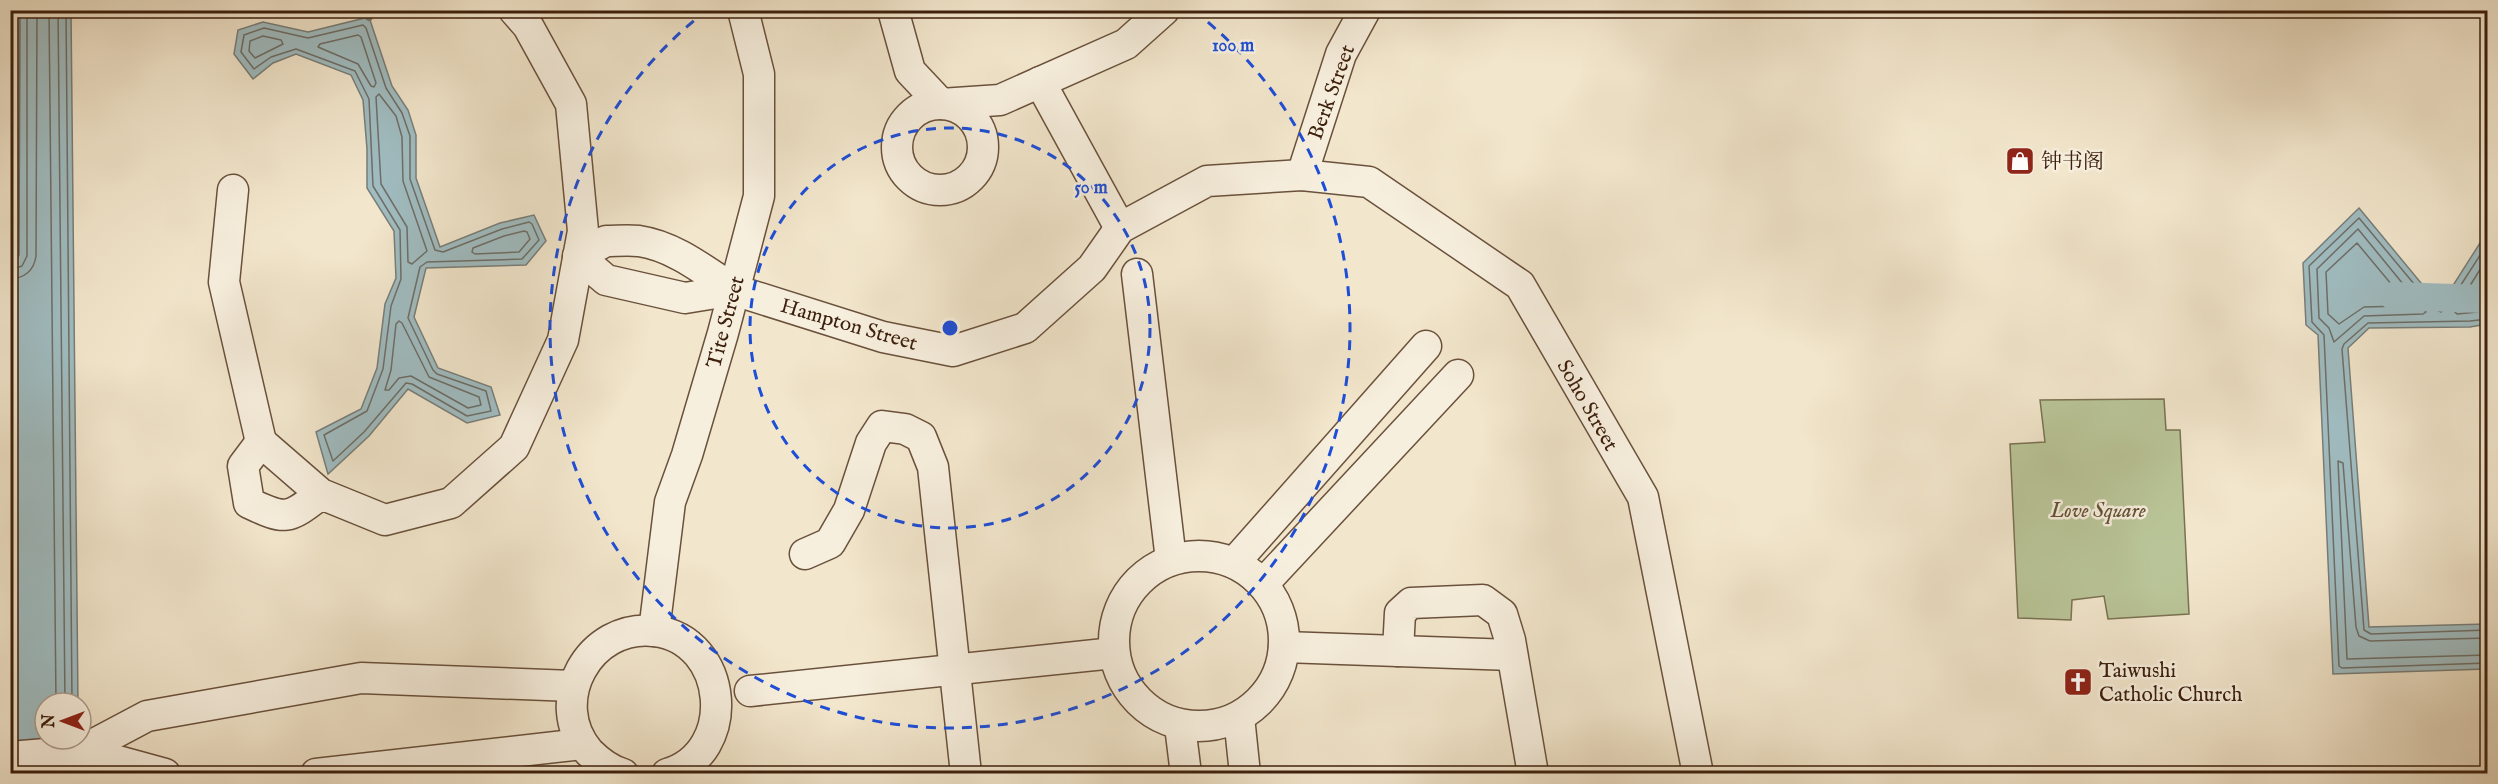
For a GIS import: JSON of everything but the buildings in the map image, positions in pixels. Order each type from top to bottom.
[{"type":"street","points":[[233,190],[224,282],[261,442],[321,494],[385,520],[451,503],[514,447],[563,339],[583,231],[571,104],[528,26],[514,10]]},
{"type":"street","name":"Tite Street","points":[[654,631],[670,502],[687,454],[759,196],[759,74],[743,10]]},
{"type":"street","points":[[893,10],[910,71],[940,104],[1000,99],[1126,44],[1164,10]]},
{"type":"street","name":"Berk Street","points":[[1302,175],[1341,54],[1365,10]]},
{"type":"street","points":[[1040,82],[1120,228]]},
{"type":"street","name":"Hampton Street","points":[[734,290],[883,337],[953,351],[1025,328],[1092,268],[1120,228],[1207,181],[1302,175]]},
{"type":"street","name":"Soho Street","points":[[1302,175],[1369,182],[1520,285],[1643,497],[1698,774]]},
{"type":"street","points":[[578,256],[606,241],[638,241],[661,247],[692,262],[734,290]]},
{"type":"street","points":[[578,256],[606,280],[685,298],[734,290]]},
{"type":"street","points":[[1137,274],[1171,560]]},
{"type":"street","points":[[1234,563],[1426,346]]},
{"type":"street","points":[[1263,584],[1458,375]]},
{"type":"street","points":[[805,554],[830,543],[849,510],[871,443],[882,426],[905,429],[921,437],[933,467],[966,774]]},
{"type":"street","points":[[261,442],[243,466],[249,503],[275,516],[296,513],[321,494]]},
{"type":"street","points":[[1192,555],[1214,557],[1234,563],[1250,572],[1263,584],[1276,603],[1283,624],[1284,647],[1281,668],[1271,688],[1257,705],[1239,717],[1210,726],[1180,726],[1156,716],[1136,699],[1121,678],[1114,653],[1115,623],[1126,596],[1145,574],[1171,560],[1192,555]]},
{"type":"street","points":[[1398,651],[1400,613],[1411,603],[1483,600],[1502,614],[1512,655],[1533,774]]},
{"type":"street","points":[[623,774],[615,772],[598,761],[582,744],[573,726],[570,706],[573,686],[589,656],[605,641],[624,633],[654,631],[685,642],[704,662],[713,678],[717,697],[714,727],[702,750],[687,764],[667,774]]},
{"type":"street","points":[[1284,647],[1512,655]]},
{"type":"street","points":[[750,691],[1114,653]]},
{"type":"street","points":[[81,752],[147,716],[361,678],[573,686]]},
{"type":"street","points":[[1239,717],[1245,774]]},
{"type":"street","points":[[1180,726],[1186,774]]},
{"type":"street","points":[[316,774],[582,744]]},
{"type":"street","points":[[10,757],[81,752],[165,774]]},
{"type":"green space","name":"Love Square","points":[[2164,399],[2166,430],[2180,430],[2189,614],[2108,619],[2104,596],[2072,600],[2071,620],[2018,618],[2010,444],[2045,442],[2040,400]]},
{"type":"water","points":[[14,11],[71,11],[78,691],[33,691],[33,751],[78,751],[79,773],[12,773]]},
{"type":"water","points":[[369,17],[392,86],[408,110],[416,135],[416,178],[440,247],[500,223],[534,215],[546,241],[526,265],[426,268],[414,317],[438,368],[491,387],[500,415],[467,423],[408,389],[369,436],[328,474],[316,432],[361,409],[377,368],[385,304],[396,278],[394,231],[367,188],[363,100],[351,75],[296,54],[273,63],[253,79],[234,54],[238,30],[263,22],[308,32]]},
{"type":"water","points":[[2359,208],[2440,306],[2487,232],[2487,324],[2470,327],[2369,328],[2348,348],[2369,627],[2487,624],[2487,669],[2333,674],[2318,335],[2306,325],[2303,263]]},
{"type":"waterway","points":[[369,17],[373,10]]},
{"type":"waterway","points":[[2393,296],[2484,299],[2488,297]]},
{"type":"place","name":"钟书阁","points":[[2020,161]]},
{"type":"place","name":"Taiwushi Catholic Church","points":[[2078,682]]}]
